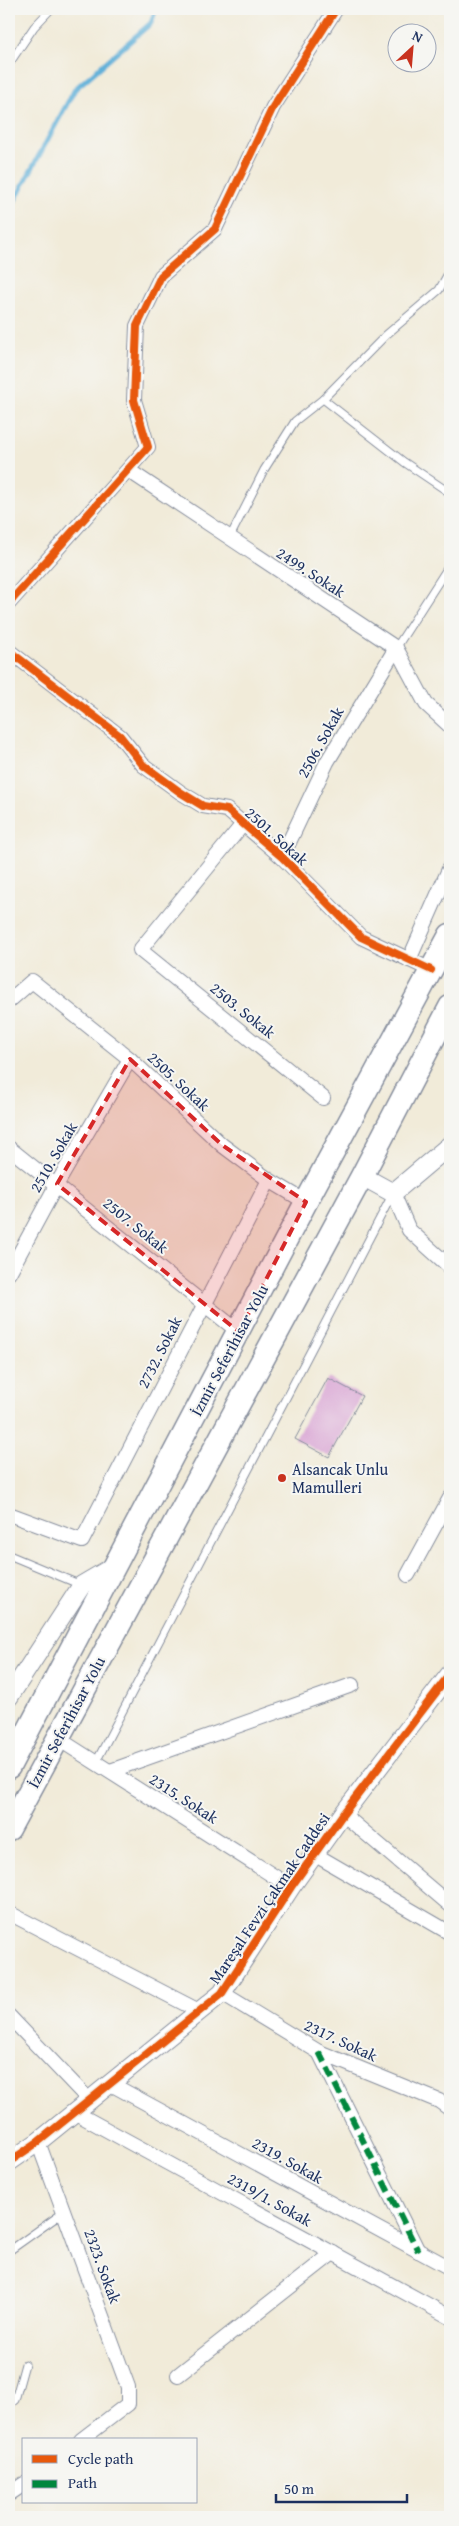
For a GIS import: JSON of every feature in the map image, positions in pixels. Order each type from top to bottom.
[{"type":"main road","name":"İzmir Seferihisar Yolu","points":[[9,1767],[306,1202],[450,935]]},
{"type":"main road","name":"İzmir Seferihisar Yolu","points":[[9,1829],[362,1176],[450,1007]]},
{"type":"street","points":[[9,603],[148,447],[134,400],[137,326],[161,276],[214,229],[273,107],[336,9]]},
{"type":"street","name":"2499. Sokak","points":[[128,470],[229,539],[396,648],[426,704],[450,726]]},
{"type":"street","name":"2506. Sokak","points":[[282,857],[327,762],[396,648]]},
{"type":"street","name":"2501. Sokak","points":[[9,651],[120,736],[143,765],[203,806],[226,810],[282,857],[361,936],[431,970]]},
{"type":"street","name":"2503. Sokak","points":[[243,824],[140,950],[323,1098]]},
{"type":"street","points":[[409,960],[450,866]]},
{"type":"street","name":"2505. Sokak","points":[[9,1001],[32,981],[130,1059],[222,1145],[269,1180],[306,1202]]},
{"type":"street","name":"2510. Sokak","points":[[9,1273],[57,1184],[130,1059]]},
{"type":"street","points":[[393,1193],[450,1145]]},
{"type":"street","name":"2507. Sokak","points":[[9,1148],[57,1184],[239,1332]]},
{"type":"street","points":[[362,1176],[393,1193],[409,1230],[450,1267]]},
{"type":"street","name":"2732. Sokak","points":[[9,1514],[82,1541],[204,1302],[269,1180]]},
{"type":"street","points":[[408,1575],[450,1498]]},
{"type":"street","points":[[9,1697],[82,1585],[116,1564]]},
{"type":"street","name":"Mareşal Fevzi Çakmak Caddesi","points":[[9,2162],[38,2142],[222,1993],[314,1854],[450,1674]]},
{"type":"street","points":[[110,1771],[352,1685]]},
{"type":"street","name":"2315. Sokak","points":[[57,1738],[291,1887]]},
{"type":"street","points":[[343,1814],[450,1904]]},
{"type":"street","points":[[314,1854],[450,1932]]},
{"type":"street","points":[[9,1913],[199,2012]]},
{"type":"street","name":"2317. Sokak","points":[[222,1993],[319,2052],[439,2101],[450,2109]]},
{"type":"street","points":[[9,2016],[89,2100]]},
{"type":"street","points":[[319,2052],[418,2251]]},
{"type":"street","name":"2319. Sokak","points":[[109,2083],[450,2268]]},
{"type":"street","name":"2319/1. Sokak","points":[[74,2112],[450,2317]]},
{"type":"street","name":"2323. Sokak","points":[[38,2142],[128,2387],[128,2404],[84,2438]]},
{"type":"street","points":[[178,2375],[333,2253]]},
{"type":"street","points":[[9,2494],[22,2485]]},
{"type":"lane","points":[[9,64],[34,27],[51,9]]},
{"type":"lane","points":[[229,539],[264,470],[295,421],[323,399],[386,335],[439,290],[450,270]]},
{"type":"lane","points":[[323,399],[404,462],[450,493]]},
{"type":"lane","points":[[396,648],[450,564]]},
{"type":"lane","points":[[96,1762],[393,1193]]},
{"type":"lane","points":[[9,1555],[82,1585]]},
{"type":"lane","points":[[9,2251],[64,2211]]},
{"type":"lane","points":[[9,2405],[15,2400],[25,2364]]},
{"type":"highlighted area","points":[[130,1059],[222,1145],[306,1202],[239,1332],[57,1184]]},
{"type":"building","points":[[328,1378],[362,1396],[329,1457],[295,1439]]},
{"type":"waterway","points":[[9,211],[75,89],[151,23],[156,9]]},
{"type":"marked path","points":[[319,2052],[418,2251]]},
{"type":"cycle path","points":[[9,603],[148,447],[134,400],[137,326],[161,276],[215,229],[273,107],[336,9]]},
{"type":"cycle path","points":[[9,651],[120,736],[143,765],[180,792],[203,806],[227,810],[282,857],[361,937],[431,970]]},
{"type":"cycle path","points":[[9,2162],[38,2142],[222,1993],[291,1887],[343,1814],[450,1674]]},
{"type":"place","name":"Alsancak Unlu Mamulleri","points":[[282,1478]]}]
